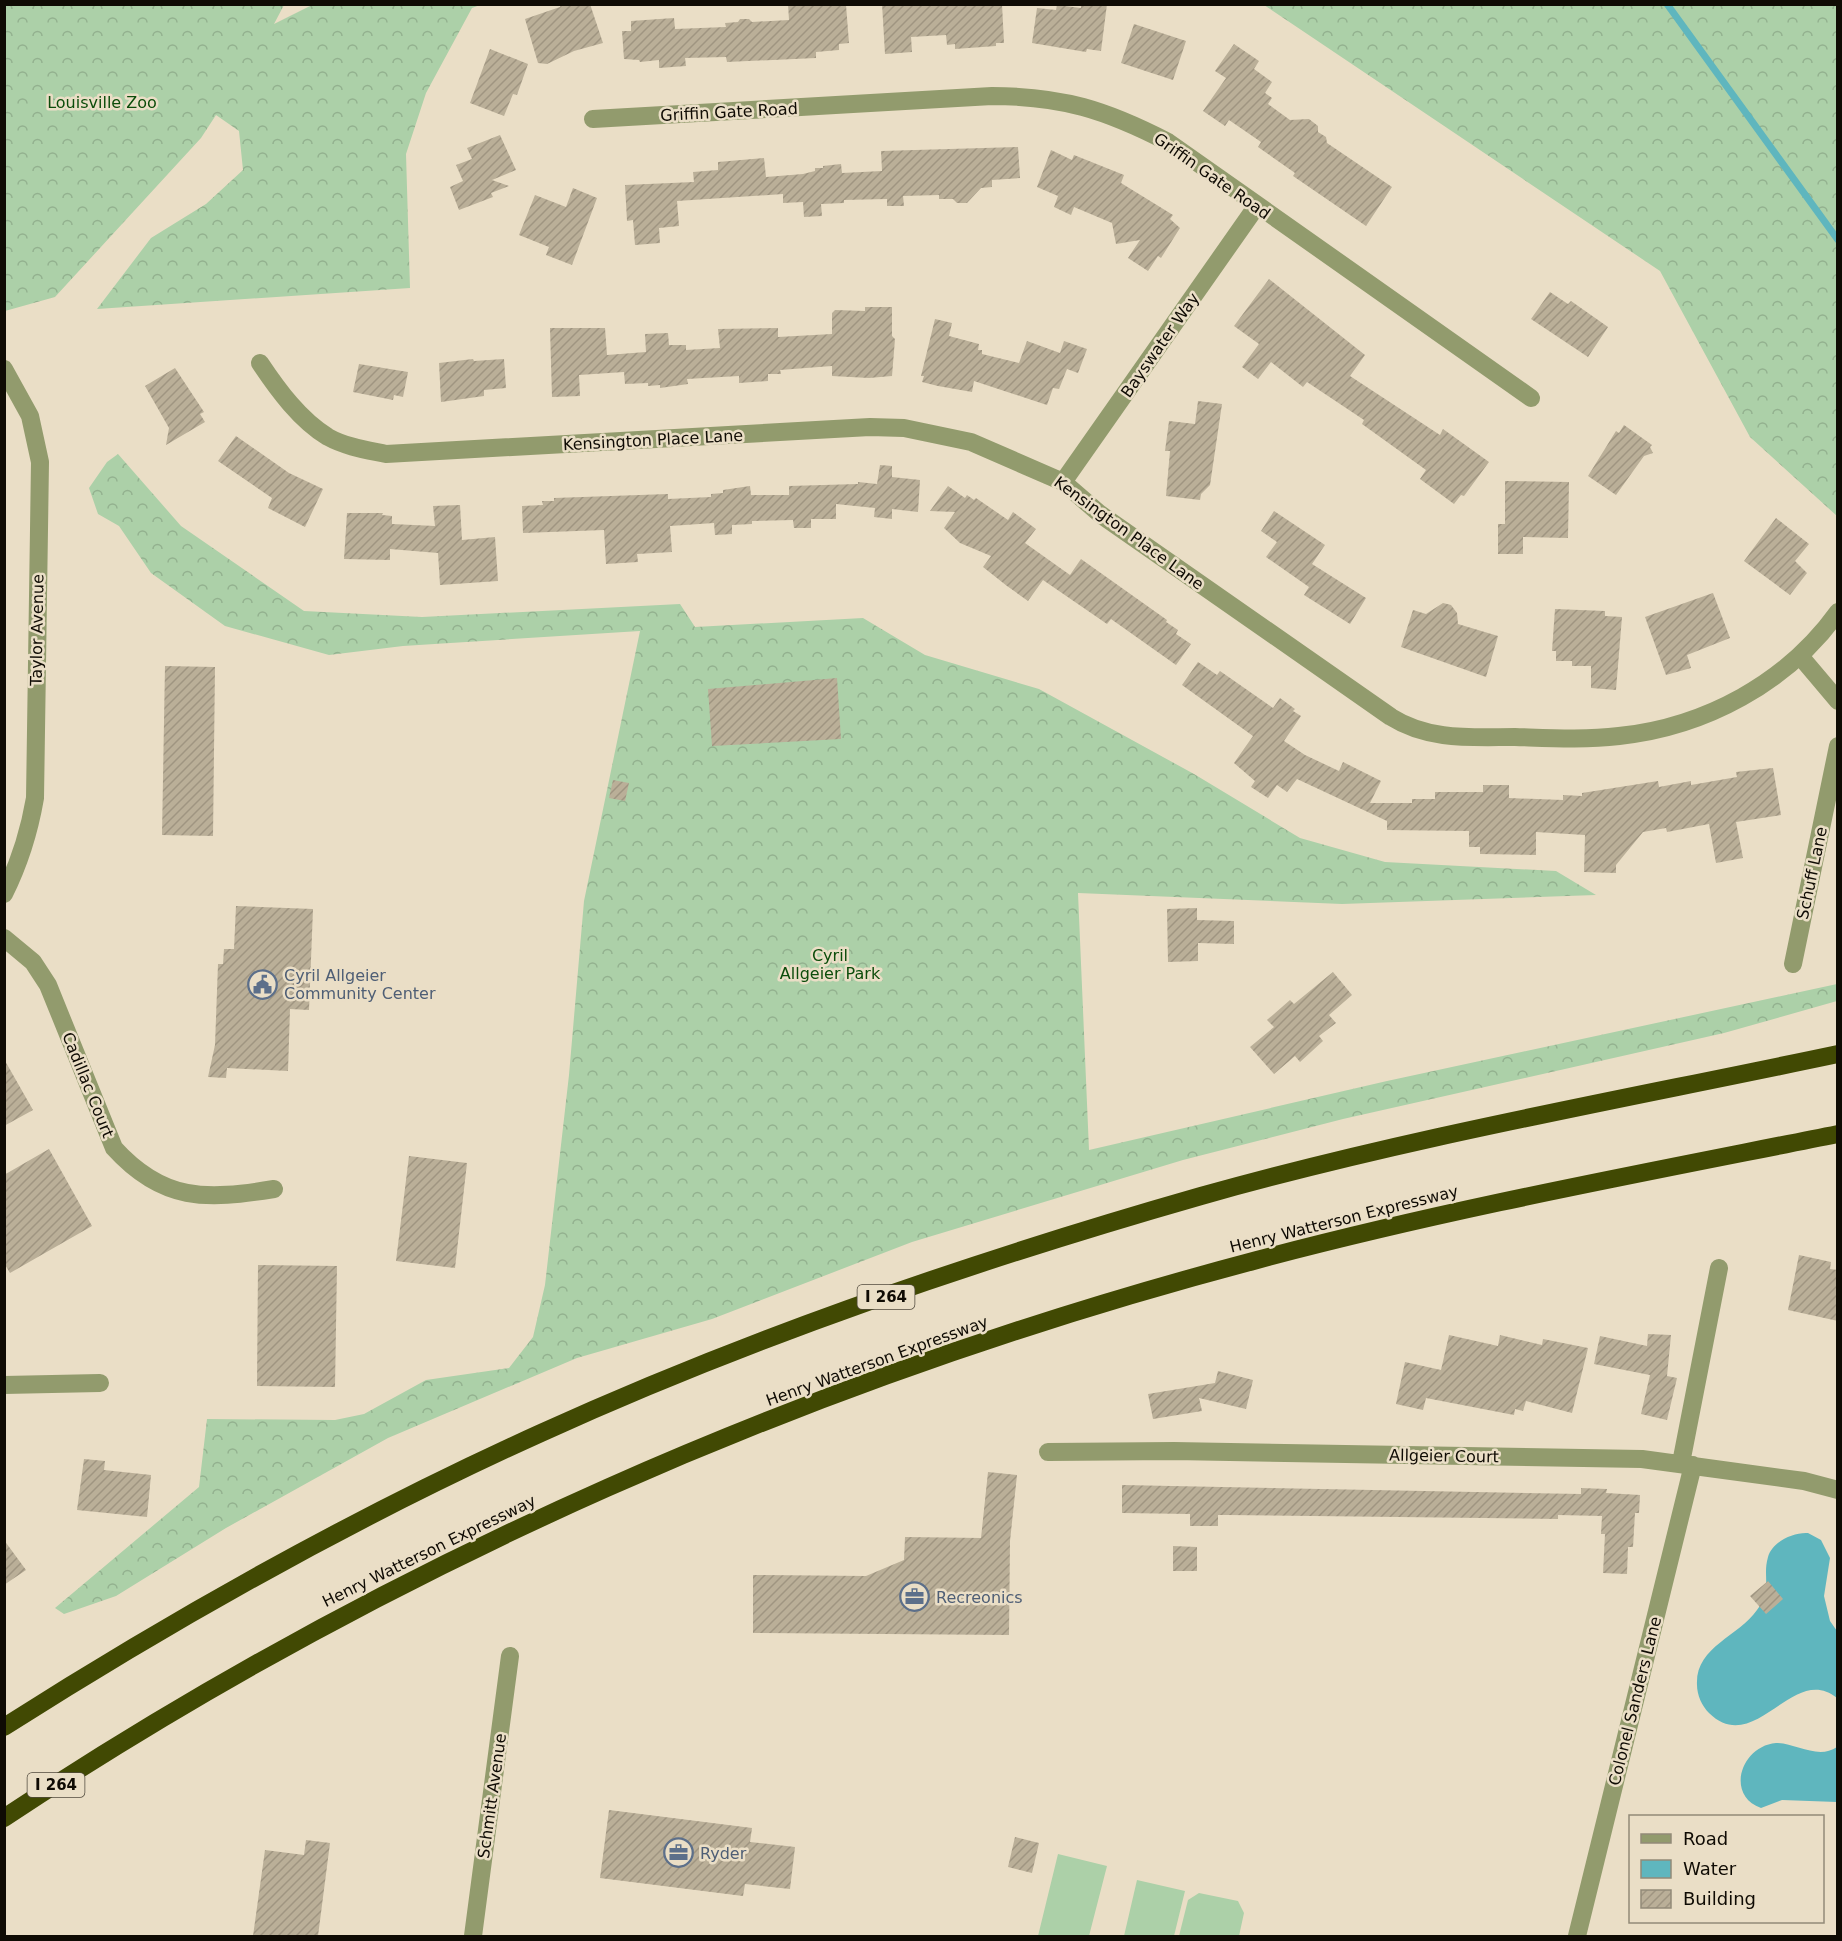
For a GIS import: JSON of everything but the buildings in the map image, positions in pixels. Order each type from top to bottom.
[{"type":"highway","name":"I 264","points":[[4,1727],[128,1649],[298,1552],[442,1480],[542,1432],[677,1375],[841,1313],[945,1275],[1095,1227],[1343,1159],[1838,1054]]},
{"type":"highway","name":"Henry Watterson Expressway","points":[[4,1818],[327,1623],[418,1576],[578,1501],[704,1446],[867,1381],[1140,1292],[1277,1254],[1493,1204],[1838,1134]]},
{"type":"street","name":"Griffin Gate Road","points":[[593,119],[992,96],[1058,99],[1129,122],[1168,142],[1256,207],[1531,398]]},
{"type":"street","name":"Bayswater Way","points":[[1063,482],[1256,207]]},
{"type":"street","name":"Kensington Place Lane","points":[[260,363],[291,404],[329,437],[355,448],[386,454],[870,427],[904,428],[971,442],[1063,482],[1100,514],[1391,717],[1407,727],[1438,735],[1591,738],[1654,730],[1724,708],[1776,675],[1800,656]]},
{"type":"street","name":"Taylor Avenue","points":[[4,369],[30,416],[40,462],[35,798],[23,853],[4,894]]},
{"type":"street","points":[[1838,612],[1800,656],[1838,701]]},
{"type":"street","name":"Schuff Lane","points":[[1793,964],[1838,746]]},
{"type":"street","name":"Cadillac Court","points":[[4,938],[33,962],[48,985],[114,1148],[130,1165],[152,1181],[168,1188],[204,1197],[229,1196],[274,1189]]},
{"type":"street","name":"Colonel Sanders Lane","points":[[1577,1936],[1687,1464],[1719,1268]]},
{"type":"street","points":[[4,1385],[100,1383]]},
{"type":"street","name":"Allgeier Court","points":[[1048,1452],[1174,1451],[1630,1459],[1687,1464],[1804,1481],[1838,1490]]},
{"type":"street","name":"Schmitt Avenue","points":[[473,1936],[510,1656]]},
{"type":"green space","name":"Louisville Zoo","points":[[5,4],[284,5],[274,24],[312,5],[480,5],[472,8],[426,93],[406,154],[410,288],[97,309],[151,238],[206,204],[243,170],[239,131],[216,115],[201,138],[55,297],[5,311]]},
{"type":"green space","points":[[1264,5],[1837,5],[1837,516],[1750,437],[1660,271]]},
{"type":"green space","name":"Cyril Allgeier Park","points":[[118,454],[181,526],[304,611],[422,617],[680,604],[695,627],[863,618],[925,655],[1039,689],[1194,774],[1300,838],[1385,862],[1556,871],[1596,895],[1342,904],[1078,893],[1089,1150],[1387,1081],[1837,984],[1837,1001],[1724,1033],[1343,1119],[1183,1160],[912,1242],[712,1319],[577,1358],[388,1438],[226,1528],[116,1596],[64,1614],[55,1608],[199,1487],[207,1419],[335,1420],[364,1414],[426,1380],[509,1368],[533,1337],[545,1285],[569,1075],[584,901],[640,631],[403,646],[329,655],[225,626],[151,573],[119,526],[98,514],[89,488],[107,462]]},
{"type":"green space","points":[[1058,1854],[1107,1866],[1089,1936],[1038,1936]]},
{"type":"green space","points":[[1137,1880],[1185,1891],[1174,1936],[1124,1936]]},
{"type":"green space","points":[[1199,1893],[1238,1901],[1244,1913],[1239,1936],[1179,1936],[1188,1900]]},
{"type":"water","points":[[1808,1533],[1821,1540],[1830,1558],[1824,1596],[1830,1621],[1837,1631],[1837,1698],[1821,1690],[1805,1691],[1758,1719],[1742,1725],[1726,1724],[1704,1707],[1697,1685],[1698,1672],[1710,1652],[1749,1619],[1762,1602],[1766,1589],[1766,1564],[1770,1552],[1778,1543],[1790,1536]]},
{"type":"water","points":[[1776,1743],[1822,1752],[1837,1747],[1837,1802],[1782,1800],[1761,1808],[1750,1802],[1743,1793],[1741,1783],[1746,1761],[1764,1746]]},
{"type":"waterway","points":[[1667,4],[1838,240]]},
{"type":"place","name":"Cyril Allgeier Community Center","points":[[263,984]]},
{"type":"place","name":"Recreonics","points":[[915,1597]]},
{"type":"place","name":"Ryder","points":[[679,1853]]}]
